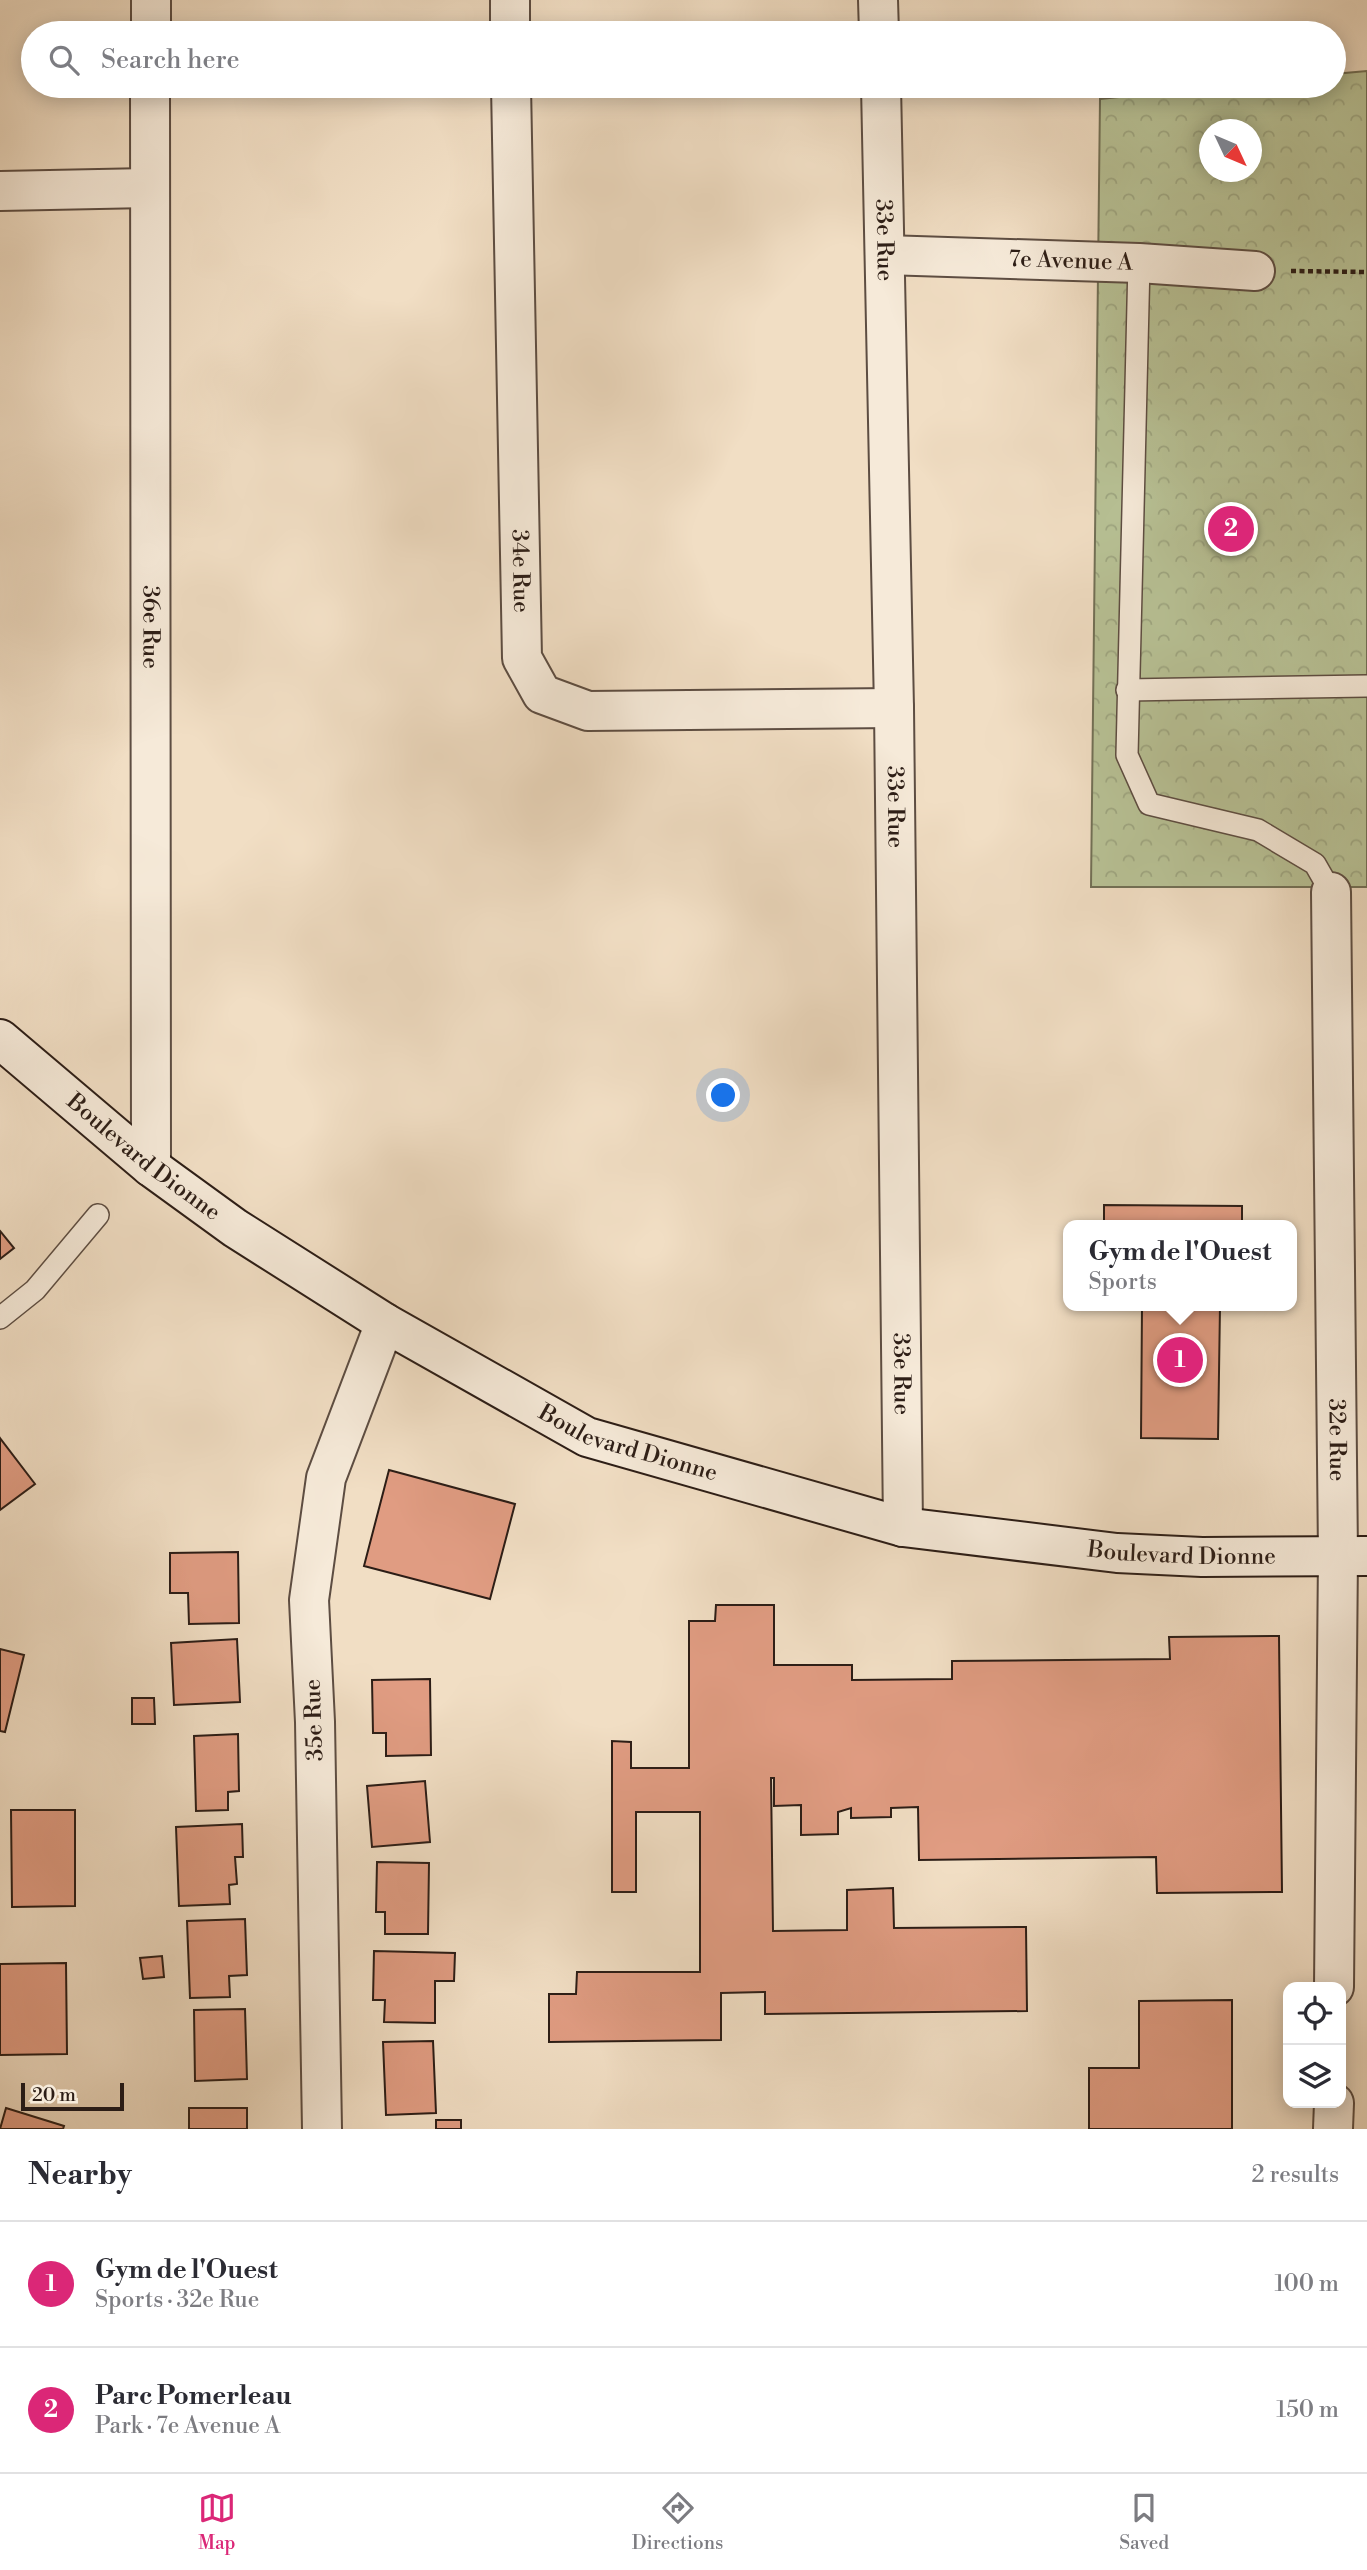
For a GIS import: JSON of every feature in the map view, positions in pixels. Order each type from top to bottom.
[{"type":"street","points":[[151,0],[151,21]]},
{"type":"street","points":[[510,0],[510,21]]},
{"type":"street","points":[[878,0],[879,21]]},
{"type":"street","name":"36e Rue","points":[[150,98],[151,1167]]},
{"type":"street","name":"34e Rue","points":[[511,98],[522,658],[542,694],[588,711],[894,708]]},
{"type":"street","name":"33e Rue","points":[[881,98],[894,708],[903,1527]]},
{"type":"street","points":[[0,191],[148,188]]},
{"type":"street","name":"7e Avenue A","points":[[885,255],[1139,263],[1255,271]]},
{"type":"street","name":"32e Rue","points":[[1331,892],[1353,1555],[1335,1982]]},
{"type":"street","name":"Boulevard Dionne","points":[[0,1039],[151,1167],[235,1228],[385,1323],[587,1437],[903,1527],[1117,1553],[1202,1556],[1353,1555]]},
{"type":"street","name":"35e Rue","points":[[322,2129],[315,1722],[309,1600],[326,1478],[385,1323]]},
{"type":"street","points":[[1333,2129],[1334,2108]]},
{"type":"lane","points":[[1139,263],[1126,755],[1149,804],[1258,830],[1315,864],[1331,892]]},
{"type":"lane","points":[[1127,690],[1367,686]]},
{"type":"lane","points":[[0,1318],[35,1290],[98,1215]]},
{"type":"path","points":[[1255,271],[1367,272]]},
{"type":"green space","points":[[1367,71],[1367,887],[1091,887],[1100,99],[1346,98],[1346,73]]},
{"type":"building","points":[[1104,1205],[1242,1206],[1242,1220],[1104,1220]]},
{"type":"building","points":[[0,1231],[14,1248],[0,1259]]},
{"type":"building","points":[[1142,1311],[1220,1311],[1218,1439],[1141,1438]]},
{"type":"building","points":[[0,1438],[35,1484],[0,1510]]},
{"type":"building","points":[[389,1470],[515,1504],[490,1599],[364,1566]]},
{"type":"building","points":[[238,1552],[239,1623],[189,1624],[188,1593],[170,1593],[170,1553]]},
{"type":"building","points":[[716,1605],[774,1605],[774,1665],[852,1665],[852,1680],[952,1679],[952,1661],[1170,1659],[1169,1637],[1279,1636],[1282,1892],[1157,1893],[1156,1857],[919,1860],[918,1807],[891,1808],[891,1817],[851,1818],[851,1808],[838,1812],[838,1834],[801,1835],[801,1805],[774,1806],[774,1778],[771,1778],[773,1931],[847,1930],[847,1890],[893,1888],[894,1928],[1026,1927],[1027,2011],[765,2014],[765,1992],[721,1993],[721,2040],[549,2042],[549,1994],[576,1994],[577,1972],[700,1972],[700,1812],[636,1812],[636,1892],[612,1892],[612,1741],[631,1742],[631,1768],[689,1768],[689,1621],[715,1621]]},
{"type":"building","points":[[237,1639],[240,1702],[174,1705],[171,1643]]},
{"type":"building","points":[[0,1649],[24,1655],[5,1732],[0,1731]]},
{"type":"building","points":[[430,1679],[431,1755],[386,1756],[386,1733],[373,1733],[372,1680]]},
{"type":"building","points":[[132,1698],[154,1698],[155,1724],[132,1724]]},
{"type":"building","points":[[238,1734],[239,1791],[228,1792],[228,1810],[196,1811],[194,1736]]},
{"type":"building","points":[[425,1781],[430,1842],[372,1847],[367,1786]]},
{"type":"building","points":[[11,1810],[75,1810],[75,1906],[12,1907]]},
{"type":"building","points":[[242,1824],[243,1857],[235,1857],[237,1884],[229,1885],[230,1904],[179,1906],[176,1827]]},
{"type":"building","points":[[377,1862],[429,1863],[428,1934],[385,1934],[385,1912],[376,1912]]},
{"type":"building","points":[[245,1919],[247,1975],[229,1976],[230,1997],[190,1998],[187,1921]]},
{"type":"building","points":[[374,1951],[455,1953],[454,1981],[435,1981],[435,2023],[384,2022],[385,2000],[373,2000]]},
{"type":"building","points":[[162,1956],[164,1977],[143,1979],[140,1958]]},
{"type":"building","points":[[66,1963],[67,2054],[0,2055],[0,1964]]},
{"type":"building","points":[[1232,2000],[1232,2129],[1089,2129],[1089,2068],[1139,2068],[1139,2001]]},
{"type":"building","points":[[245,2009],[247,2079],[195,2081],[194,2010]]},
{"type":"building","points":[[433,2041],[436,2113],[386,2115],[383,2042]]},
{"type":"building","points":[[6,2108],[64,2126],[63,2129],[0,2129]]},
{"type":"building","points":[[189,2108],[247,2108],[247,2129],[189,2129]]},
{"type":"building","points":[[436,2120],[461,2120],[461,2129],[436,2129]]},
{"type":"place","name":"Parc Pomerleau","points":[[1231,529]]},
{"type":"place","name":"Gym de l'Ouest","points":[[1180,1360]]}]
